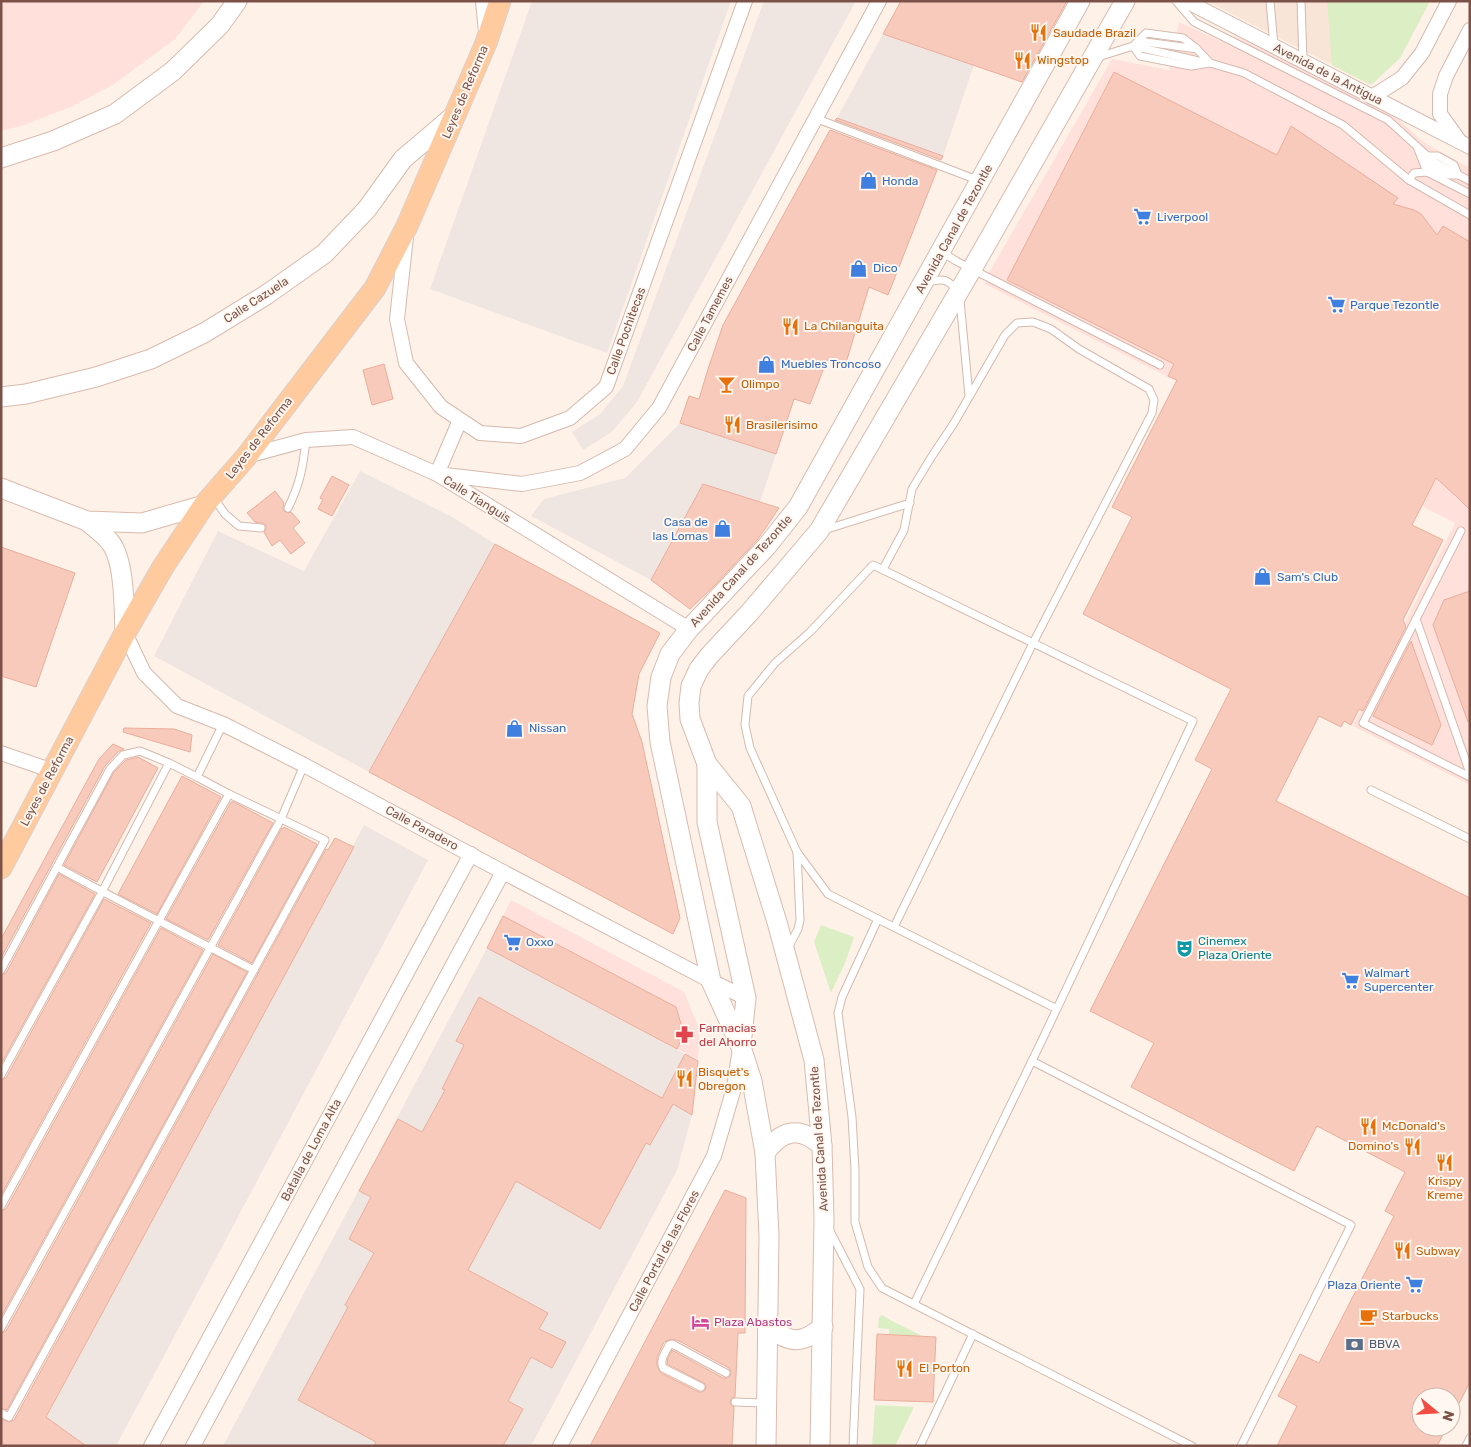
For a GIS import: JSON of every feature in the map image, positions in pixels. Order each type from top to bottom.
[{"type":"main road","points":[[1,158],[54,141],[115,114],[173,71],[220,25],[237,1]]},
{"type":"main road","name":"Leyes de Reforma","points":[[1,868],[125,633],[163,567],[208,500],[246,457],[375,288],[407,226],[456,114],[486,43],[500,1]]},
{"type":"main road","name":"Avenida Canal de Tezontle","points":[[766,1446],[770,1236],[765,1152],[752,1081],[740,1047],[711,981],[660,742],[657,706],[661,677],[670,654],[689,629],[767,546],[798,507],[1080,1]]},
{"type":"main road","name":"Avenida Canal de Tezontle","points":[[820,1446],[824,1219],[822,1146],[814,1060],[777,922],[741,806],[707,764],[690,719],[688,703],[691,686],[699,669],[819,532],[1125,1]]},
{"type":"main road","name":"Calle Cazuela","points":[[1,397],[26,394],[96,377],[151,359],[204,333],[266,295],[324,254],[366,210],[402,159],[456,114]]},
{"type":"main road","points":[[1,488],[87,521],[142,523],[208,500]]},
{"type":"main road","points":[[87,521],[111,543],[118,559],[123,586],[125,633]]},
{"type":"main road","name":"Avenida Canal de Tezontle","points":[[707,764],[707,822],[746,998],[740,1047]]},
{"type":"main road","points":[[765,1152],[773,1141],[784,1134],[798,1132],[813,1138],[822,1146]]},
{"type":"main road","points":[[768,1328],[782,1337],[795,1340],[805,1339],[823,1327]]},
{"type":"street","points":[[483,1],[486,43]]},
{"type":"street","name":"Calle Pochitecas","points":[[407,226],[397,319],[406,363],[440,408],[480,433],[521,436],[570,418],[606,387],[745,1]]},
{"type":"street","name":"Calle Tamemes","points":[[437,474],[522,484],[580,473],[625,449],[659,408],[878,1]]},
{"type":"street","name":"Avenida de la Antigua","points":[[1186,1],[1465,144]]},
{"type":"street","points":[[1372,97],[1402,78],[1422,53],[1449,1]]},
{"type":"street","points":[[1465,144],[1440,114],[1440,94],[1446,76],[1469,33]]},
{"type":"street","points":[[437,474],[460,420]]},
{"type":"street","name":"Calle Tianguis","points":[[246,457],[306,440],[353,437],[437,474],[689,629]]},
{"type":"street","name":"Calle Paradero","points":[[125,633],[144,673],[177,706],[223,724],[304,765],[502,872],[746,998]]},
{"type":"street","points":[[1,752],[53,771]]},
{"type":"street","name":"Batalla de Loma Alta","points":[[150,1446],[471,854]]},
{"type":"street","points":[[193,1446],[502,872]]},
{"type":"street","name":"Calle Portal de las Flores","points":[[560,1446],[714,1156],[734,1088],[740,1047]]},
{"type":"lane","points":[[1176,1],[1194,22],[1388,120],[1427,156],[1470,181]]},
{"type":"lane","points":[[1270,1],[1274,47]]},
{"type":"lane","points":[[1301,1],[1303,61]]},
{"type":"lane","points":[[1092,59],[1146,42],[1196,49],[1210,63]]},
{"type":"lane","points":[[1133,46],[1210,63],[1244,73],[1342,125],[1409,180],[1470,215]]},
{"type":"lane","points":[[815,118],[980,181]]},
{"type":"lane","points":[[1417,147],[1427,172]]},
{"type":"lane","points":[[1409,180],[1414,173],[1427,172],[1470,194]]},
{"type":"lane","points":[[945,245],[948,256],[1160,365]]},
{"type":"lane","points":[[923,283],[942,279],[959,291],[969,397]]},
{"type":"lane","points":[[883,569],[904,530],[912,489],[954,423],[1005,336],[1017,323],[1033,322],[1051,330],[1079,349],[1149,389],[1154,400],[1152,413],[1144,430],[1033,643],[894,927]]},
{"type":"lane","points":[[288,508],[297,490],[303,467],[306,440]]},
{"type":"lane","points":[[208,500],[239,526],[261,528]]},
{"type":"lane","points":[[819,532],[910,502]]},
{"type":"lane","points":[[1461,530],[1363,723],[1470,777]]},
{"type":"lane","points":[[914,1304],[1032,1062],[1193,721],[873,564],[810,632],[775,663],[748,696],[745,726],[750,748],[797,852],[828,894],[1057,1009]]},
{"type":"lane","points":[[1416,618],[1470,773]]},
{"type":"lane","points":[[197,777],[223,724]]},
{"type":"lane","points":[[1,970],[110,769],[123,755],[140,750],[325,840],[9,1417],[1,1413]]},
{"type":"lane","points":[[1,1074],[102,892],[169,763]]},
{"type":"lane","points":[[1,1328],[281,819],[304,765]]},
{"type":"lane","points":[[1371,790],[1470,839]]},
{"type":"lane","points":[[1,1206],[229,794]]},
{"type":"lane","points":[[785,953],[798,929],[800,920],[797,852]]},
{"type":"lane","points":[[57,867],[254,970]]},
{"type":"lane","points":[[878,919],[842,997],[838,1013],[852,1116],[855,1222],[868,1267],[882,1288],[1192,1446]]},
{"type":"lane","points":[[1032,1062],[1350,1226],[1241,1446]]},
{"type":"lane","points":[[824,1219],[860,1289],[853,1446]]},
{"type":"lane","points":[[920,1446],[973,1334]]},
{"type":"lane","points":[[701,1388],[663,1368],[662,1360],[669,1345],[672,1344],[726,1373]]},
{"type":"lane","points":[[735,1402],[767,1403]]},
{"type":"lane","points":[[1466,1446],[1470,1438]]},
{"type":"shaded area","points":[[1,1],[204,1],[175,39],[114,84],[73,106],[21,126],[1,131]]},
{"type":"shaded area","points":[[532,1],[731,1],[607,353],[430,289]]},
{"type":"shaded area","points":[[764,1],[856,1],[637,402],[612,432],[583,450],[572,432],[600,414],[623,386]]},
{"type":"shaded area","points":[[1207,1],[1430,1],[1400,58],[1371,85]]},
{"type":"shaded area","points":[[1179,22],[1229,45],[1235,36],[1395,116],[1423,142],[1470,168],[1470,785],[1353,726],[1455,523],[985,284],[987,276],[1112,59],[1169,70]]},
{"type":"shaded area","points":[[883,34],[974,65],[943,156],[837,118]]},
{"type":"shaded area","points":[[680,423],[776,454],[760,502],[703,484],[651,580],[531,516],[544,499],[625,478]]},
{"type":"shaded area","points":[[360,471],[454,518],[495,544],[369,772],[154,656],[218,531],[304,571]]},
{"type":"shaded area","points":[[364,825],[428,860],[116,1446],[31,1446]]},
{"type":"shaded area","points":[[511,900],[684,992],[699,1028],[698,1060],[487,948]]},
{"type":"shaded area","points":[[487,948],[685,1054],[662,1097],[692,1115],[677,1170],[531,1446],[223,1446]]},
{"type":"green space","points":[[1327,1],[1430,1],[1400,58],[1371,85],[1332,65]]},
{"type":"green space","points":[[821,925],[854,937],[845,963],[831,993],[814,942]]},
{"type":"green space","points":[[882,1315],[922,1336],[889,1335],[889,1329],[878,1328],[879,1317]]},
{"type":"green space","points":[[875,1405],[914,1407],[895,1446],[872,1446]]},
{"type":"building","points":[[901,1],[1067,1],[1022,82],[883,34]]},
{"type":"building","points":[[1114,72],[1277,155],[1291,126],[1398,198],[1393,204],[1421,214],[1437,235],[1443,226],[1470,242],[1470,510],[1436,478],[1412,525],[1443,540],[1403,620],[1406,627],[1363,711],[1359,709],[1351,725],[1344,721],[1341,727],[1319,716],[1276,801],[1470,898],[1470,1382],[1461,1400],[1461,1387],[1411,1387],[1411,1437],[1442,1437],[1437,1446],[1277,1446],[1297,1406],[1278,1396],[1300,1354],[1319,1363],[1394,1216],[1385,1211],[1405,1172],[1317,1126],[1294,1171],[1131,1087],[1154,1043],[1090,1011],[1212,769],[1195,760],[1231,689],[1083,614],[1132,517],[1112,507],[1177,380],[1168,376],[1174,364],[1007,280]]},
{"type":"building","points":[[837,118],[943,156],[941,160],[835,120]]},
{"type":"building","points":[[830,130],[937,170],[888,295],[869,287],[845,366],[827,360],[810,404],[794,399],[776,454],[680,423],[689,396],[699,399],[723,325]]},
{"type":"building","points":[[384,364],[393,399],[372,405],[363,370]]},
{"type":"building","points":[[332,476],[349,485],[332,516],[318,509],[323,499],[320,498]]},
{"type":"building","name":"Casa de las Lomas","points":[[703,484],[779,508],[758,539],[690,609],[651,580]]},
{"type":"building","points":[[275,491],[284,503],[284,511],[291,512],[300,522],[293,528],[305,543],[291,554],[280,540],[272,546],[264,532],[266,525],[255,522],[247,513]]},
{"type":"building","name":"Nissan","points":[[495,544],[660,633],[639,674],[632,714],[642,742],[680,918],[673,934],[369,772]]},
{"type":"building","points":[[1,547],[75,573],[36,687],[1,676]]},
{"type":"building","points":[[1470,591],[1470,722],[1468,722],[1433,625],[1444,600]]},
{"type":"building","points":[[1411,641],[1441,725],[1432,745],[1373,716]]},
{"type":"building","points":[[124,728],[174,729],[192,735],[190,752],[123,732]]},
{"type":"building","points":[[113,744],[124,749],[119,751],[105,766],[1,958],[1,939],[99,759]]},
{"type":"building","points":[[138,757],[158,768],[97,882],[64,865],[114,772],[126,760]]},
{"type":"building","points":[[182,776],[221,797],[157,914],[118,894]]},
{"type":"building","points":[[231,802],[273,823],[208,940],[166,919]]},
{"type":"building","points":[[284,827],[317,844],[252,963],[218,945]]},
{"type":"building","points":[[335,838],[354,847],[46,1417],[86,1446],[7,1446],[1,1442],[1,1419],[9,1422],[14,1420],[326,849],[328,850]]},
{"type":"building","points":[[59,874],[95,894],[1,1064],[1,975],[6,973]]},
{"type":"building","points":[[104,899],[151,923],[1,1195],[1,1080],[6,1078]]},
{"type":"building","points":[[503,916],[676,1007],[684,1034],[677,1049],[487,948]]},
{"type":"building","points":[[161,928],[203,950],[1,1317],[1,1211],[6,1209]]},
{"type":"building","points":[[213,954],[247,972],[7,1410],[1,1408],[1,1333],[6,1331]]},
{"type":"building","points":[[479,997],[662,1098],[685,1054],[698,1061],[692,1115],[673,1104],[650,1145],[646,1143],[600,1229],[516,1181],[468,1270],[548,1313],[539,1329],[566,1342],[552,1368],[531,1357],[508,1401],[523,1409],[503,1446],[374,1446],[376,1442],[298,1400],[348,1307],[345,1305],[374,1253],[349,1239],[371,1197],[359,1191],[398,1119],[422,1132],[445,1090],[442,1089],[464,1045],[456,1041]]},
{"type":"building","name":"Plaza Abastos","points":[[725,1190],[746,1198],[745,1333],[738,1333],[735,1397],[730,1401],[734,1407],[732,1446],[590,1446]],"holes":[[[671,1339],[679,1341],[729,1368],[730,1376],[723,1378],[672,1350],[667,1364],[704,1383],[706,1386],[705,1390],[699,1392],[661,1373],[657,1366],[657,1357],[664,1342]]]},
{"type":"building","name":"El Porton","points":[[877,1334],[936,1337],[933,1402],[874,1400]]},
{"type":"place","name":"Saudade Brazil","points":[[1039,33]]},
{"type":"place","name":"Wingstop","points":[[1023,60]]},
{"type":"place","name":"Honda","points":[[868,181]]},
{"type":"place","name":"Liverpool","points":[[1143,217]]},
{"type":"place","name":"Dico","points":[[859,268]]},
{"type":"place","name":"Parque Tezontle","points":[[1336,305]]},
{"type":"place","name":"La Chilanguita","points":[[790,326]]},
{"type":"place","name":"Muebles Troncoso","points":[[767,364]]},
{"type":"place","name":"Olimpo","points":[[727,384]]},
{"type":"place","name":"Brasilerisimo","points":[[732,425]]},
{"type":"place","name":"Casa de las Lomas","points":[[722,529]]},
{"type":"place","name":"Sam's Club","points":[[1263,577]]},
{"type":"place","name":"Nissan","points":[[515,728]]},
{"type":"place","name":"Oxxo","points":[[512,942]]},
{"type":"place","name":"Cinemex Plaza Oriente","points":[[1184,948]]},
{"type":"place","name":"Walmart Supercenter","points":[[1350,980]]},
{"type":"place","name":"Farmacias del Ahorro","points":[[685,1035]]},
{"type":"place","name":"Bisquet's Obregon","points":[[684,1079]]},
{"type":"place","name":"McDonald's","points":[[1368,1126]]},
{"type":"place","name":"Domino's","points":[[1413,1146]]},
{"type":"place","name":"Krispy Kreme","points":[[1445,1162]]},
{"type":"place","name":"Subway","points":[[1402,1251]]},
{"type":"place","name":"Plaza Oriente","points":[[1415,1285]]},
{"type":"place","name":"Starbucks","points":[[1368,1316]]},
{"type":"place","name":"Plaza Abastos","points":[[700,1322]]},
{"type":"place","name":"BBVA","points":[[1355,1344]]},
{"type":"place","name":"El Porton","points":[[905,1368]]}]
